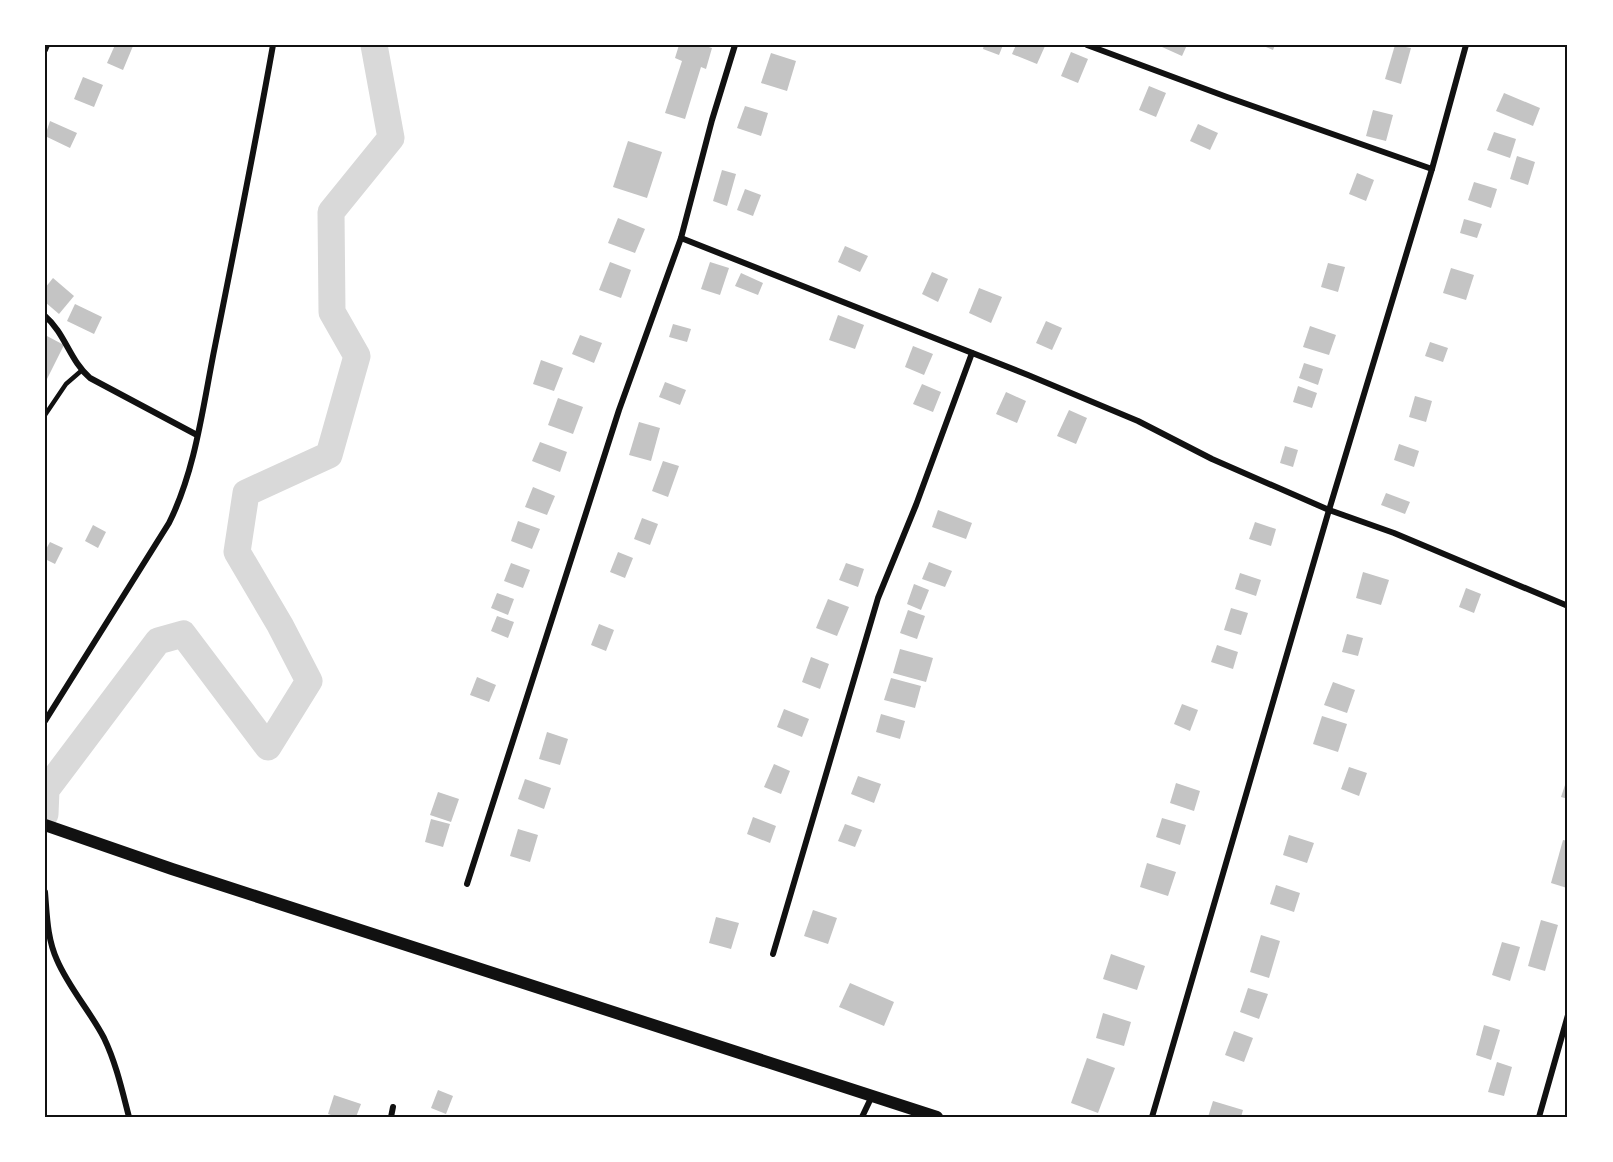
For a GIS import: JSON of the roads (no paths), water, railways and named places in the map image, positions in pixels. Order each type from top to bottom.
[{"type":"main road","points":[[45,825],[172,869],[937,1117]]},
{"type":"street","points":[[45,50],[47,45]]},
{"type":"street","points":[[45,721],[180,502],[197,435],[273,45]]},
{"type":"street","points":[[467,884],[619,410],[681,238],[712,120],[735,45]]},
{"type":"street","points":[[1087,45],[1432,169]]},
{"type":"street","points":[[1152,1117],[1329,510],[1432,169],[1466,45]]},
{"type":"street","points":[[681,238],[1138,421],[1212,459],[1329,510],[1394,533],[1568,606]]},
{"type":"street","points":[[45,316],[59,331],[81,370],[99,384],[197,435]]},
{"type":"street","points":[[773,954],[878,598],[916,505],[972,353]]},
{"type":"street","points":[[45,892],[47,927],[56,959],[107,1045],[119,1076],[129,1117]]},
{"type":"street","points":[[1539,1117],[1568,1015]]},
{"type":"street","points":[[862,1117],[872,1096]]},
{"type":"street","points":[[390,1117],[393,1107]]},
{"type":"lane","points":[[45,415],[66,384],[81,370]]},
{"type":"waterway","points":[[45,814],[46,790],[158,641],[183,634],[268,747],[309,681],[280,625],[237,552],[246,493],[329,455],[357,356],[332,312],[331,212],[391,138],[374,45]]}]
